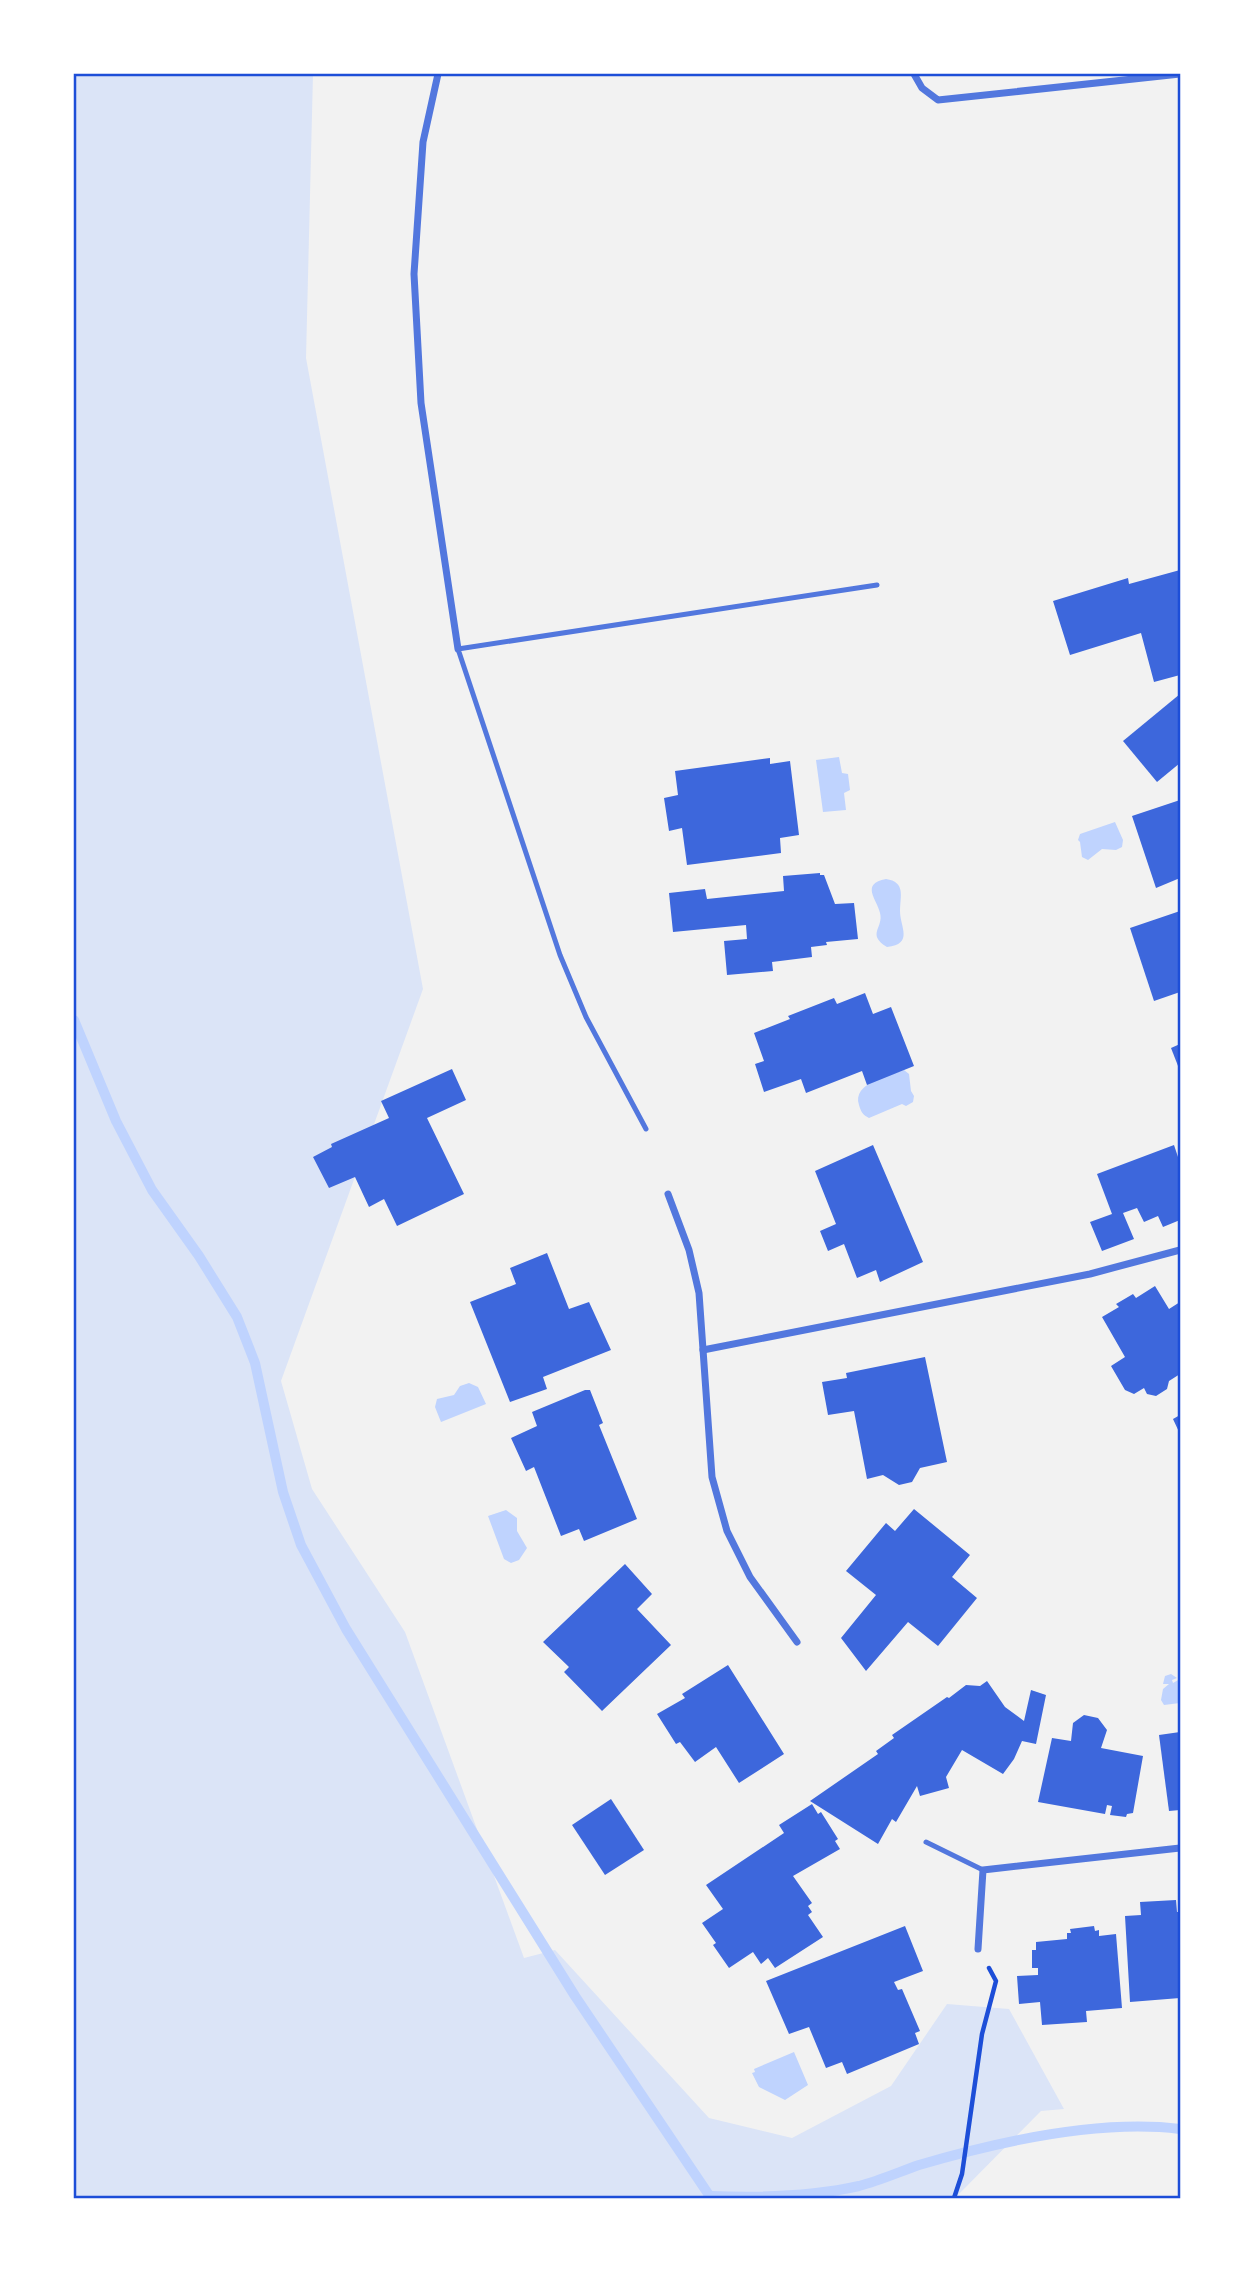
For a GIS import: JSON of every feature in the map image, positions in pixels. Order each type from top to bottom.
[{"type":"street","points":[[438,74],[423,142],[414,274],[421,403],[458,649]]},
{"type":"street","points":[[914,74],[922,88],[938,100],[1181,74]]},
{"type":"street","points":[[668,1194],[692,1261],[699,1293],[712,1477],[727,1531],[750,1577],[797,1642]]},
{"type":"street","points":[[703,1350],[1090,1274],[1181,1250]]},
{"type":"street","points":[[978,1949],[983,1870],[1181,1848]]},
{"type":"lane","points":[[646,1129],[586,1017],[560,955],[458,649],[877,584]]},
{"type":"lane","points":[[926,1842],[983,1870]]},
{"type":"path","points":[[954,2199],[962,2174],[982,2034],[996,1980],[978,1949]]},
{"type":"shaded area","points":[[74,74],[313,74],[306,358],[423,989],[281,1381],[312,1489],[405,1632],[524,1958],[555,1950],[709,2118],[792,2138],[891,2086],[947,2004],[1009,2009],[1064,2109],[1041,2111],[955,2198],[74,2198]]},
{"type":"water","points":[[839,757],[842,773],[848,774],[850,790],[844,793],[846,810],[823,812],[816,760]]},
{"type":"water","points":[[1115,822],[1123,840],[1122,847],[1116,850],[1102,849],[1088,860],[1082,857],[1078,840],[1080,834]]},
{"type":"water","points":[[886,879],[899,886],[904,934],[900,942],[887,947],[878,938],[881,918],[872,893],[874,884]]},
{"type":"water","points":[[904,1070],[909,1074],[913,1102],[869,1118],[864,1114],[859,1105],[858,1097],[861,1091],[881,1078]]},
{"type":"water","points":[[469,1383],[478,1387],[486,1404],[441,1422],[435,1407],[437,1399],[454,1395],[460,1386]]},
{"type":"water","points":[[506,1510],[517,1518],[517,1531],[527,1548],[519,1560],[511,1563],[504,1559],[488,1516]]},
{"type":"water","points":[[1171,1674],[1177,1678],[1172,1680],[1173,1683],[1180,1679],[1180,1703],[1164,1705],[1161,1700],[1163,1689],[1169,1684],[1163,1684],[1165,1676]]},
{"type":"water","points":[[794,2052],[808,2085],[785,2100],[759,2087],[752,2073],[755,2072],[754,2069]]},
{"type":"building","points":[[1180,570],[1180,675],[1154,682],[1141,633],[1070,655],[1053,601],[1128,578],[1129,584]]},
{"type":"building","points":[[1180,694],[1180,763],[1157,782],[1123,741]]},
{"type":"building","points":[[770,758],[770,764],[790,761],[799,835],[780,838],[781,853],[687,865],[682,828],[669,831],[664,798],[678,795],[675,771]]},
{"type":"building","points":[[1180,800],[1180,878],[1156,888],[1132,816]]},
{"type":"building","points":[[824,875],[835,904],[854,903],[858,939],[826,942],[827,945],[811,947],[812,957],[772,962],[773,971],[727,975],[724,941],[747,939],[746,925],[673,932],[669,893],[705,889],[707,899],[784,891],[783,876]]},
{"type":"building","points":[[1180,911],[1180,992],[1154,1001],[1130,928]]},
{"type":"building","points":[[865,993],[873,1014],[891,1007],[914,1066],[867,1085],[862,1071],[806,1093],[801,1079],[764,1092],[755,1064],[764,1061],[754,1033],[834,998],[837,1004]]},
{"type":"building","points":[[1180,1044],[1180,1071],[1171,1048]]},
{"type":"building","points":[[452,1069],[466,1100],[427,1118],[464,1194],[397,1226],[384,1199],[369,1207],[355,1177],[329,1188],[313,1157],[332,1147],[331,1144],[389,1118],[381,1101]]},
{"type":"building","points":[[873,1145],[923,1262],[880,1282],[876,1270],[857,1278],[844,1244],[828,1251],[820,1231],[836,1224],[815,1171]]},
{"type":"building","points":[[1174,1145],[1180,1163],[1180,1220],[1163,1227],[1158,1216],[1144,1222],[1137,1208],[1123,1213],[1134,1239],[1102,1251],[1090,1222],[1112,1214],[1097,1174]]},
{"type":"building","points":[[547,1253],[569,1309],[589,1302],[611,1350],[543,1377],[547,1389],[510,1402],[470,1302],[516,1284],[510,1268]]},
{"type":"building","points":[[1155,1286],[1169,1309],[1180,1302],[1180,1374],[1169,1381],[1167,1389],[1156,1396],[1147,1394],[1144,1388],[1134,1394],[1125,1390],[1111,1366],[1125,1357],[1102,1317],[1133,1294],[1136,1298]]},
{"type":"building","points":[[925,1357],[947,1462],[920,1468],[912,1482],[899,1485],[883,1475],[867,1479],[854,1411],[828,1415],[822,1382],[847,1378],[846,1373]]},
{"type":"building","points":[[590,1390],[603,1423],[599,1425],[637,1519],[584,1541],[579,1529],[561,1536],[534,1467],[526,1471],[511,1438],[537,1426],[532,1412]]},
{"type":"building","points":[[1180,1415],[1180,1434],[1173,1419]]},
{"type":"building","points":[[914,1509],[970,1555],[952,1577],[977,1598],[938,1646],[908,1622],[866,1671],[841,1638],[876,1595],[846,1571],[886,1523],[895,1531]]},
{"type":"building","points":[[625,1564],[652,1594],[637,1609],[671,1645],[602,1711],[564,1672],[569,1667],[543,1642]]},
{"type":"building","points":[[728,1665],[784,1754],[739,1783],[716,1747],[695,1762],[680,1742],[676,1744],[657,1714],[685,1698],[682,1694]]},
{"type":"building","points":[[987,1681],[1005,1707],[1024,1721],[1031,1690],[1046,1695],[1036,1744],[1022,1741],[1003,1774],[962,1750],[946,1777],[949,1788],[920,1796],[917,1786],[896,1822],[892,1819],[878,1844],[810,1801],[878,1754],[876,1751],[894,1738],[892,1735],[947,1697],[966,1685],[980,1686]]},
{"type":"building","points":[[1084,1715],[1098,1718],[1107,1730],[1101,1748],[1143,1756],[1133,1813],[1127,1814],[1126,1817],[1110,1815],[1112,1806],[1107,1805],[1105,1814],[1038,1802],[1052,1738],[1071,1741],[1073,1723]]},
{"type":"building","points":[[1180,1732],[1180,1810],[1169,1811],[1159,1735]]},
{"type":"building","points":[[611,1799],[644,1850],[605,1875],[572,1825]]},
{"type":"building","points":[[812,1804],[818,1814],[821,1812],[838,1839],[835,1841],[840,1849],[793,1876],[812,1903],[808,1906],[812,1912],[808,1915],[823,1937],[775,1968],[768,1958],[761,1964],[753,1952],[729,1968],[702,1923],[723,1909],[706,1885],[784,1833],[779,1825]]},
{"type":"building","points":[[1176,1900],[1177,1912],[1180,1912],[1180,1998],[1130,2002],[1125,1916],[1141,1915],[1140,1902]]},
{"type":"building","points":[[905,1926],[923,1971],[894,1982],[898,1990],[902,1989],[920,2031],[915,2033],[919,2044],[847,2074],[842,2062],[826,2068],[809,2027],[789,2034],[766,1981]]},
{"type":"building","points":[[1094,1926],[1095,1931],[1099,1930],[1099,1936],[1116,1934],[1122,2008],[1086,2011],[1087,2022],[1042,2025],[1040,2002],[1019,2004],[1017,1976],[1038,1975],[1038,1968],[1032,1968],[1032,1950],[1036,1950],[1036,1942],[1067,1939],[1067,1933],[1071,1933],[1070,1929]]},
{"type":"waterway","points":[[74,1020],[116,1121],[152,1190],[199,1256],[237,1317],[255,1363],[283,1492],[301,1545],[346,1629],[575,1996],[711,2198]]},
{"type":"waterway","points":[[711,2196],[785,2196],[841,2190],[949,2156],[1015,2141],[1083,2130],[1116,2127],[1180,2129]]}]
